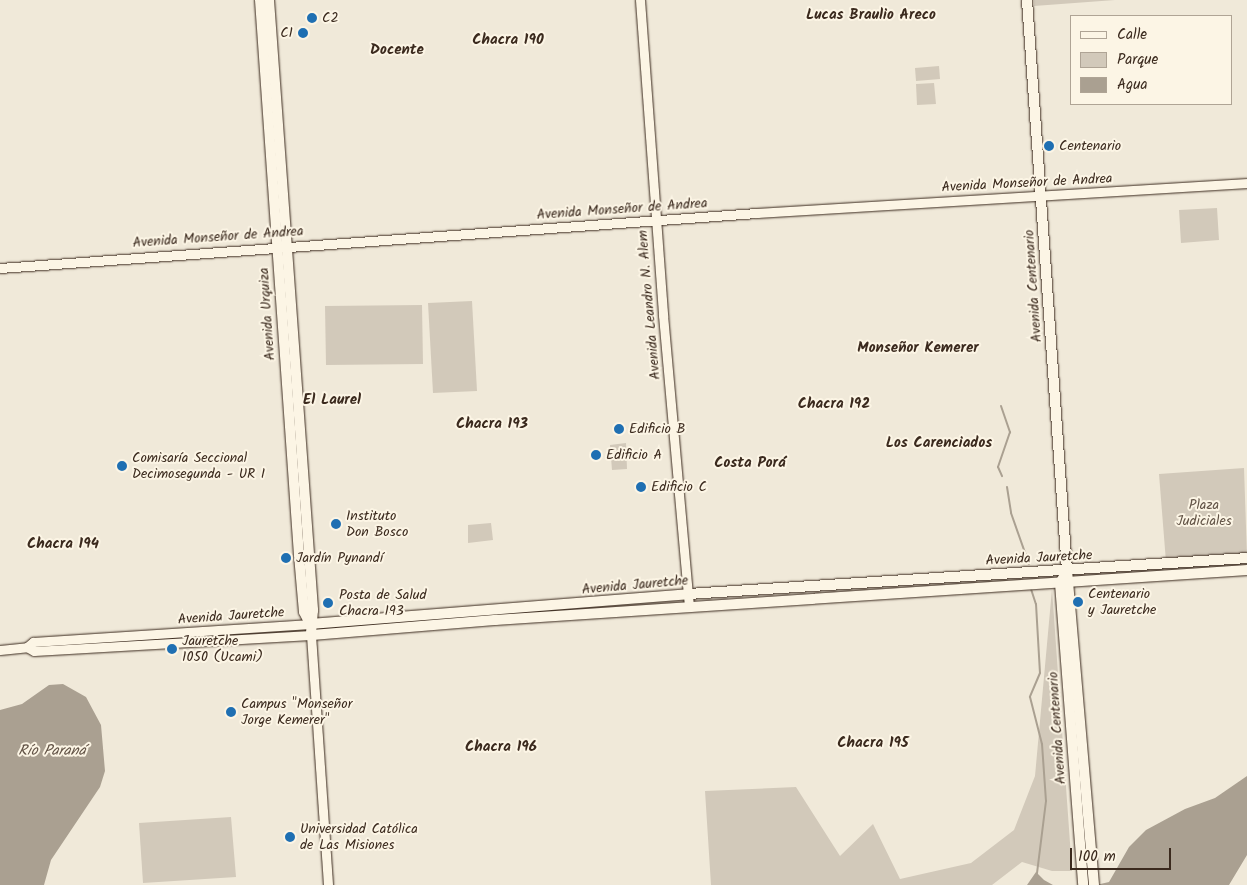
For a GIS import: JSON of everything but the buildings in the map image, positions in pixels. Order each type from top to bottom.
[{"type":"main road","name":"Avenida Urquiza","points":[[260,0],[280,246]]},
{"type":"main road","name":"Avenida Urquiza","points":[[269,0],[280,246],[298,555],[304,612],[310,624],[328,885]]},
{"type":"main road","name":"Avenida Leandro N. Alem","points":[[640,0],[656,220],[688,601]]},
{"type":"main road","name":"Avenida Centenario","points":[[1026,0],[1067,570]]},
{"type":"main road","name":"Avenida Monseñor de Andrea","points":[[0,268],[280,246],[656,220],[1247,183]]},
{"type":"main road","name":"Avenida Jauretche","points":[[27,647],[34,651],[311,635],[688,601],[1067,570],[1247,558]]},
{"type":"main road","points":[[1065,583],[1067,570]]},
{"type":"main road","name":"Avenida Jauretche","points":[[0,650],[27,647],[33,642],[310,624],[688,601],[1065,583],[1247,570]]},
{"type":"main road","name":"Avenida Centenario","points":[[1065,583],[1088,883]]},
{"type":"green space","points":[[1034,0],[1115,0],[1034,6]]},
{"type":"green space","points":[[939,66],[940,79],[916,81],[915,68]]},
{"type":"green space","points":[[934,83],[936,104],[917,105],[916,84]]},
{"type":"green space","points":[[1217,208],[1219,240],[1181,243],[1179,210]]},
{"type":"green space","points":[[472,301],[477,391],[433,393],[428,303]]},
{"type":"green space","points":[[422,305],[423,364],[326,365],[325,306]]},
{"type":"green space","points":[[626,443],[627,469],[612,470],[610,445]]},
{"type":"green space","name":"Plaza Judiciales","points":[[1244,468],[1247,556],[1166,562],[1159,474]]},
{"type":"green space","points":[[491,523],[493,540],[468,543],[468,525]]},
{"type":"green space","points":[[1052,589],[1072,871],[1052,871],[1022,862],[992,885],[711,885],[705,791],[796,787],[840,856],[873,824],[900,879],[971,863],[1014,830],[1035,776]]},
{"type":"green space","points":[[231,817],[236,877],[143,883],[139,823]]},
{"type":"water","name":"Río Paraná","points":[[63,684],[86,697],[101,725],[105,771],[100,787],[51,860],[44,885],[0,885],[0,710],[22,704],[49,685]]},
{"type":"water","points":[[1247,776],[1247,855],[1229,885],[1096,885],[1109,882],[1129,847],[1146,830],[1185,809],[1215,798]]},
{"type":"water","points":[[1036,872],[1044,880],[1053,885],[1027,885]]},
{"type":"waterway","points":[[1001,406],[1010,432],[998,467],[1002,476]]},
{"type":"waterway","points":[[1007,487],[1011,513],[1029,564]]},
{"type":"waterway","points":[[1031,589],[1036,604],[1040,673],[1030,697],[1042,744],[1046,801],[1037,873]]},
{"type":"place","name":"C2","points":[[312,18]]},
{"type":"place","name":"C1","points":[[303,33]]},
{"type":"place","name":"Centenario","points":[[1049,146]]},
{"type":"place","name":"Edificio B","points":[[619,429]]},
{"type":"place","name":"Edificio A","points":[[596,455]]},
{"type":"place","name":"Comisaría Seccional Decimosegunda - UR I","points":[[122,466]]},
{"type":"place","name":"Edificio C","points":[[641,487]]},
{"type":"place","name":"Instituto Don Bosco","points":[[336,524]]},
{"type":"place","name":"Jardín Pynandí","points":[[286,558]]},
{"type":"place","name":"Centenario y Jauretche","points":[[1078,602]]},
{"type":"place","name":"Posta de Salud Chacra 193","points":[[328,603]]},
{"type":"place","name":"Jauretche 1050 (Ucami)","points":[[172,649]]},
{"type":"place","name":"Campus \"Monseñor Jorge Kemerer\"","points":[[231,712]]},
{"type":"place","name":"Universidad Católica de Las Misiones","points":[[290,837]]},
{"type":"district","name":"Lucas Braulio Areco","points":[[871,16]]},
{"type":"district","name":"Chacra 190","points":[[508,41]]},
{"type":"district","name":"Docente","points":[[397,51]]},
{"type":"district","name":"Monseñor Kemerer","points":[[918,349]]},
{"type":"district","name":"El Laurel","points":[[332,401]]},
{"type":"district","name":"Chacra 192","points":[[834,405]]},
{"type":"district","name":"Chacra 193","points":[[492,425]]},
{"type":"district","name":"Los Carenciados","points":[[939,444]]},
{"type":"district","name":"Costa Porá","points":[[750,464]]},
{"type":"district","name":"Chacra 194","points":[[63,545]]},
{"type":"district","name":"Chacra 195","points":[[873,744]]},
{"type":"district","name":"Chacra 196","points":[[501,748]]}]
